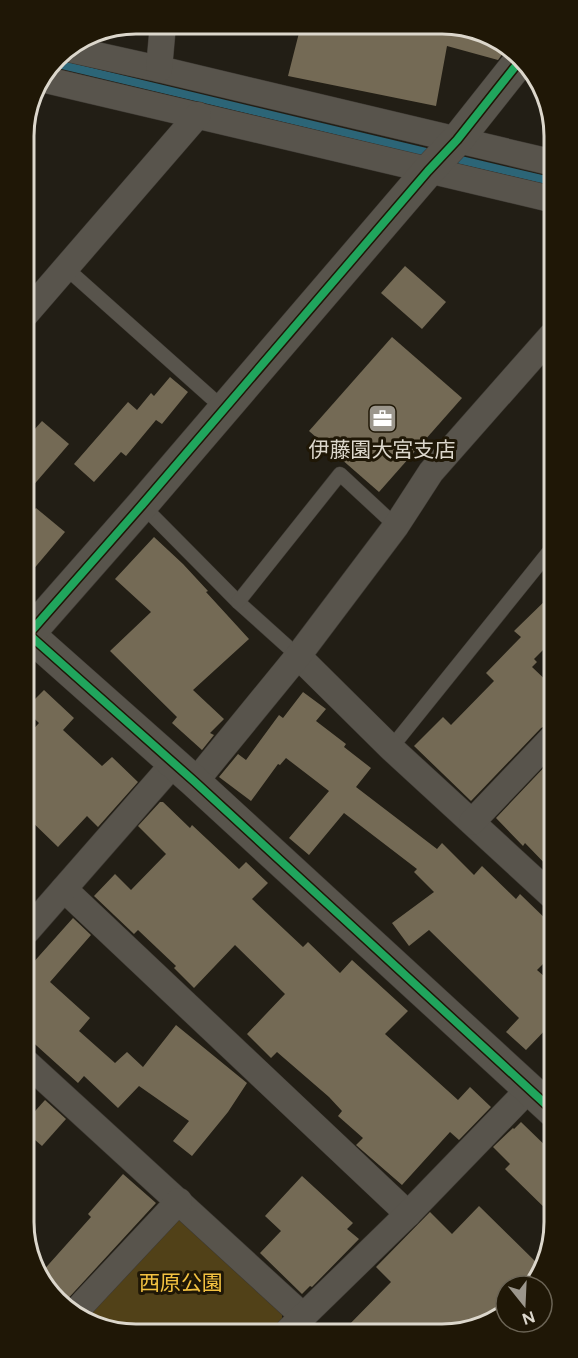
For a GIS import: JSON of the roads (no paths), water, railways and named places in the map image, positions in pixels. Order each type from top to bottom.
[{"type":"street","points":[[159,69],[162,34]]},
{"type":"street","points":[[81,52],[544,161]]},
{"type":"street","points":[[35,626],[142,505],[428,171],[458,140],[515,66]]},
{"type":"street","points":[[51,81],[544,198]]},
{"type":"street","points":[[35,304],[198,115]]},
{"type":"street","points":[[34,923],[64,889],[298,656],[396,526],[431,472],[544,344]]},
{"type":"street","points":[[35,642],[184,772],[543,1102]]},
{"type":"street","points":[[298,656],[391,748],[543,888]]},
{"type":"street","points":[[472,822],[543,747]]},
{"type":"street","points":[[64,889],[408,1214]]},
{"type":"street","points":[[34,1069],[179,1201],[296,1324],[408,1214],[529,1089]]},
{"type":"street","points":[[80,1306],[179,1201]]},
{"type":"lane","points":[[66,268],[224,409]]},
{"type":"lane","points":[[238,602],[340,474],[396,526]]},
{"type":"lane","points":[[142,505],[238,602],[298,656]]},
{"type":"lane","points":[[391,748],[544,558]]},
{"type":"waterway","points":[[63,65],[434,154]]},
{"type":"waterway","points":[[452,158],[544,180]]},
{"type":"place","name":"伊藤園大宮支店","points":[[382,418]]},
{"type":"park label","name":"西原公園","points":[[181,1282]]}]
